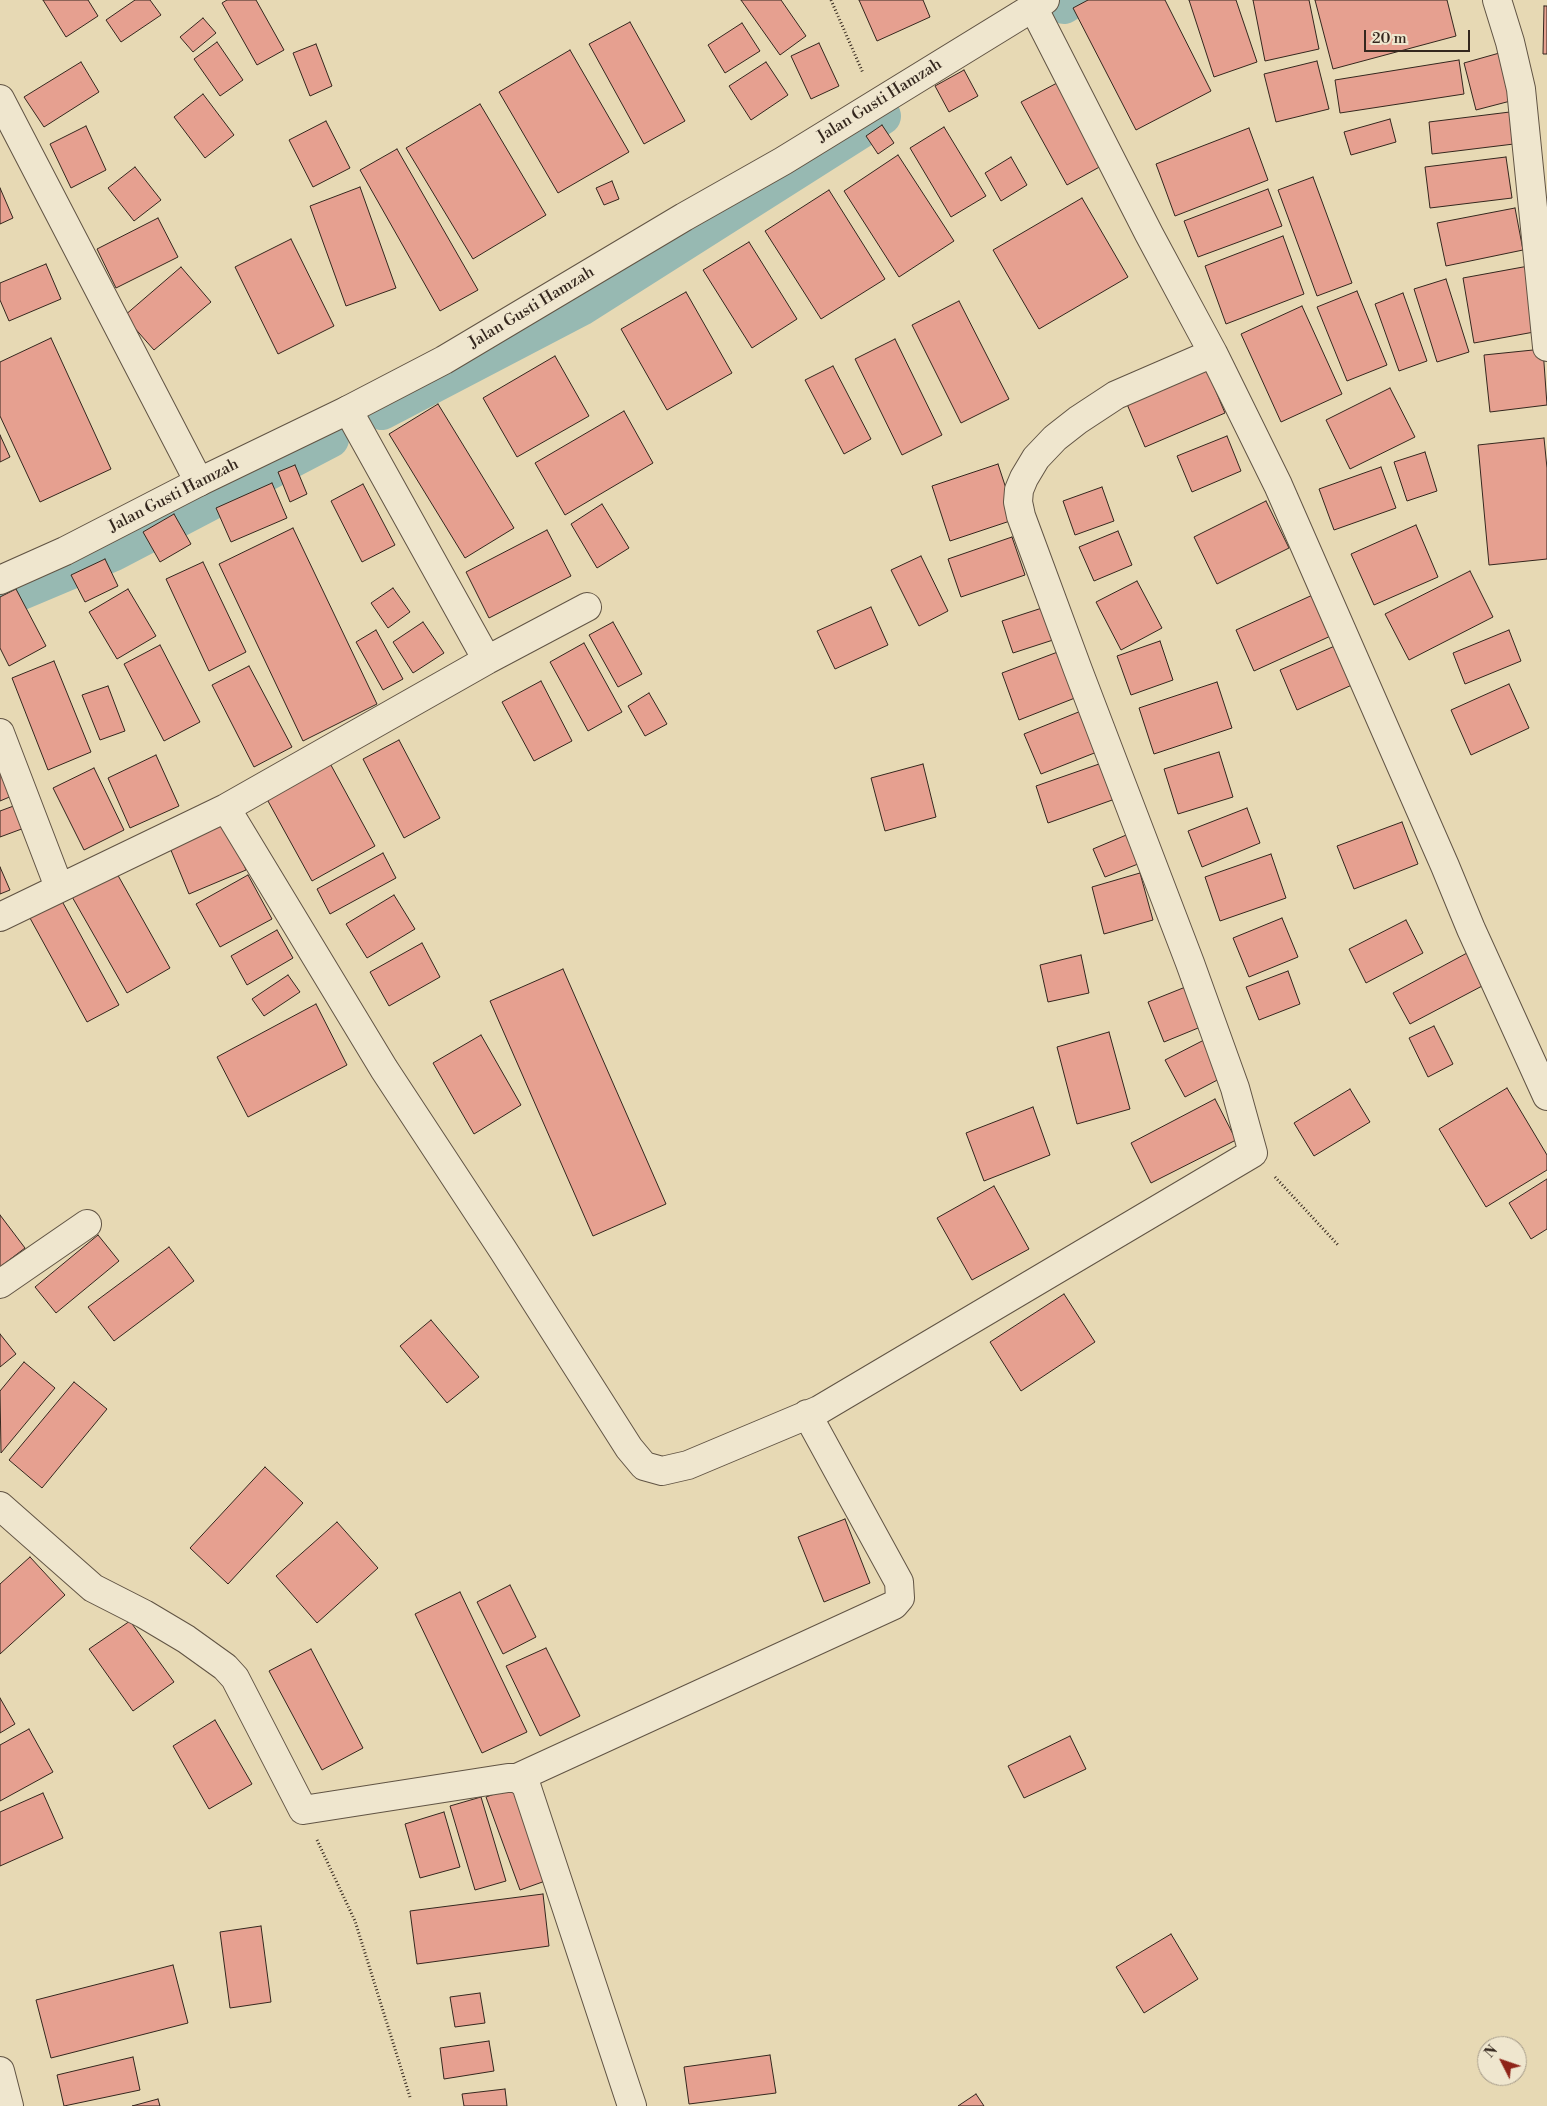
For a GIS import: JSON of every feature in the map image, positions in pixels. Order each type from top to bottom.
[{"type":"street","points":[[1497,0],[1510,42],[1521,89],[1547,346]]},
{"type":"street","name":"Jalan Gusti Hamzah","points":[[0,580],[65,551],[199,482],[348,410],[453,355],[684,217],[783,161],[1039,4]]},
{"type":"street","points":[[1039,4],[1149,234],[1213,353],[1278,485],[1445,866],[1470,929],[1547,1096]]},
{"type":"street","points":[[0,99],[199,482]]},
{"type":"street","points":[[226,808],[384,1069],[503,1250],[628,1448],[644,1466],[662,1471],[688,1465],[819,1410],[1253,1152],[1235,1088],[1190,963],[1071,652],[1021,516],[1018,502],[1021,484],[1036,458],[1055,438],[1078,420],[1116,395],[1213,353]]},
{"type":"street","points":[[348,410],[487,660]]},
{"type":"street","points":[[0,917],[226,808],[487,660],[587,607]]},
{"type":"street","points":[[0,733],[59,887]]},
{"type":"street","points":[[0,1284],[87,1224]]},
{"type":"street","points":[[0,1506],[93,1588],[144,1614],[186,1639],[225,1667],[235,1678],[303,1810],[517,1778],[894,1604],[900,1598],[900,1582],[807,1414]]},
{"type":"street","points":[[517,1778],[526,1784],[532,1799],[632,2106]]},
{"type":"street","points":[[0,2071],[9,2106]]},
{"type":"path","points":[[831,0],[876,104]]},
{"type":"path","points":[[1253,1152],[1339,1246]]},
{"type":"path","points":[[303,1810],[355,1921],[410,2097]]},
{"type":"building","points":[[43,0],[88,0],[98,16],[66,37]]},
{"type":"building","points":[[135,0],[150,0],[161,15],[121,42],[106,20]]},
{"type":"building","points":[[227,0],[256,0],[284,50],[257,65],[222,3]]},
{"type":"building","points":[[741,0],[781,0],[806,36],[780,55]]},
{"type":"building","points":[[859,0],[923,0],[930,17],[877,41]]},
{"type":"building","points":[[1088,0],[1165,0],[1211,91],[1136,130],[1073,8]]},
{"type":"building","points":[[1189,0],[1236,0],[1257,62],[1214,77]]},
{"type":"building","points":[[1253,0],[1309,0],[1319,49],[1265,61]]},
{"type":"building","points":[[1315,0],[1447,0],[1456,36],[1333,69]]},
{"type":"building","points":[[1544,6],[1547,6],[1547,54],[1543,54]]},
{"type":"building","points":[[203,18],[216,33],[193,52],[180,37]]},
{"type":"building","points":[[630,22],[685,121],[644,144],[589,44]]},
{"type":"building","points":[[742,23],[760,51],[725,73],[708,45]]},
{"type":"building","points":[[217,42],[243,80],[220,96],[194,59]]},
{"type":"building","points":[[819,43],[839,86],[811,99],[791,56]]},
{"type":"building","points":[[316,44],[332,86],[310,96],[293,53]]},
{"type":"building","points":[[570,50],[629,152],[558,193],[499,92]]},
{"type":"building","points":[[1510,50],[1522,98],[1476,110],[1464,63]]},
{"type":"building","points":[[1459,60],[1464,94],[1340,113],[1335,80]]},
{"type":"building","points":[[1317,61],[1329,109],[1276,122],[1264,74]]},
{"type":"building","points":[[81,62],[99,92],[44,127],[24,97]]},
{"type":"building","points":[[766,62],[788,95],[751,120],[729,86]]},
{"type":"building","points":[[964,70],[978,96],[949,112],[935,86]]},
{"type":"building","points":[[1057,83],[1103,165],[1067,185],[1021,102]]},
{"type":"building","points":[[203,94],[234,135],[205,158],[174,117]]},
{"type":"building","points":[[480,104],[546,215],[473,259],[406,148]]},
{"type":"building","points":[[1518,111],[1522,143],[1432,154],[1429,122]]},
{"type":"building","points":[[1390,119],[1396,142],[1351,155],[1344,132]]},
{"type":"building","points":[[326,121],[350,168],[313,187],[289,140]]},
{"type":"building","points":[[882,125],[894,143],[878,154],[866,136]]},
{"type":"building","points":[[86,126],[106,170],[71,188],[50,144]]},
{"type":"building","points":[[944,127],[986,196],[951,217],[910,148]]},
{"type":"building","points":[[1249,128],[1268,180],[1175,216],[1156,164]]},
{"type":"building","points":[[397,149],[478,290],[440,311],[360,170]]},
{"type":"building","points":[[898,155],[954,241],[899,277],[844,191]]},
{"type":"building","points":[[1011,157],[1027,185],[1001,201],[985,173]]},
{"type":"building","points":[[1506,157],[1512,198],[1430,208],[1425,167]]},
{"type":"building","points":[[135,167],[161,200],[134,221],[108,188]]},
{"type":"building","points":[[1313,177],[1352,283],[1317,296],[1278,190]]},
{"type":"building","points":[[612,181],[619,199],[604,205],[596,188]]},
{"type":"building","points":[[360,187],[396,288],[346,306],[310,206]]},
{"type":"building","points":[[0,188],[13,218],[0,224]]},
{"type":"building","points":[[1268,189],[1282,226],[1198,257],[1184,221]]},
{"type":"building","points":[[829,190],[885,279],[821,319],[765,231]]},
{"type":"building","points":[[1082,198],[1128,277],[1039,329],[993,250]]},
{"type":"building","points":[[1515,208],[1523,250],[1446,266],[1437,223]]},
{"type":"building","points":[[158,218],[178,257],[116,288],[97,249]]},
{"type":"building","points":[[1283,236],[1304,294],[1226,324],[1205,266]]},
{"type":"building","points":[[291,239],[334,326],[278,354],[235,267]]},
{"type":"building","points":[[749,242],[797,319],[752,348],[703,270]]},
{"type":"building","points":[[46,264],[61,299],[9,321],[0,300],[0,283]]},
{"type":"building","points":[[1534,265],[1545,330],[1474,343],[1463,278]]},
{"type":"building","points":[[181,267],[211,302],[154,350],[124,316]]},
{"type":"building","points":[[1446,279],[1469,352],[1437,362],[1414,289]]},
{"type":"building","points":[[1357,291],[1387,365],[1347,381],[1317,307]]},
{"type":"building","points":[[686,292],[732,373],[667,410],[621,329]]},
{"type":"building","points":[[1403,293],[1427,361],[1399,371],[1375,304]]},
{"type":"building","points":[[959,301],[1009,399],[961,423],[912,325]]},
{"type":"building","points":[[1302,306],[1342,394],[1281,422],[1241,334]]},
{"type":"building","points":[[51,338],[111,469],[40,502],[0,416],[0,362]]},
{"type":"building","points":[[895,339],[942,435],[902,455],[855,359]]},
{"type":"building","points":[[1543,349],[1547,405],[1490,412],[1484,355]]},
{"type":"building","points":[[555,356],[589,416],[517,457],[483,398]]},
{"type":"building","points":[[1204,363],[1225,413],[1145,447],[1124,397]]},
{"type":"building","points":[[833,366],[871,439],[844,454],[805,380]]},
{"type":"building","points":[[1390,388],[1415,437],[1350,469],[1326,420]]},
{"type":"building","points":[[438,404],[514,528],[465,558],[389,434]]},
{"type":"building","points":[[624,411],[653,463],[565,515],[535,463]]},
{"type":"building","points":[[0,435],[10,457],[0,462]]},
{"type":"building","points":[[1227,436],[1241,471],[1192,492],[1177,456]]},
{"type":"building","points":[[1544,438],[1547,468],[1547,559],[1489,565],[1478,445]]},
{"type":"building","points":[[1425,452],[1437,491],[1407,501],[1394,462]]},
{"type":"building","points":[[998,464],[1016,519],[950,541],[932,486]]},
{"type":"building","points":[[295,465],[307,494],[290,502],[278,472]]},
{"type":"building","points":[[1381,467],[1396,508],[1334,530],[1319,489]]},
{"type":"building","points":[[272,483],[287,518],[231,542],[216,508]]},
{"type":"building","points":[[363,484],[395,545],[362,562],[331,501]]},
{"type":"building","points":[[1102,487],[1114,521],[1075,535],[1063,501]]},
{"type":"building","points":[[1266,501],[1289,548],[1217,584],[1194,537]]},
{"type":"building","points":[[602,504],[629,548],[597,568],[571,524]]},
{"type":"building","points":[[174,514],[191,544],[160,562],[143,532]]},
{"type":"building","points":[[1416,525],[1438,577],[1374,605],[1351,554]]},
{"type":"building","points":[[293,528],[377,704],[303,741],[219,564]]},
{"type":"building","points":[[547,530],[571,576],[489,618],[466,572]]},
{"type":"building","points":[[1118,531],[1132,565],[1094,581],[1079,547]]},
{"type":"building","points":[[1012,537],[1025,575],[961,597],[948,559]]},
{"type":"building","points":[[921,556],[948,611],[919,626],[891,570]]},
{"type":"building","points":[[105,559],[118,586],[85,602],[71,575]]},
{"type":"building","points":[[203,562],[246,652],[209,671],[166,579]]},
{"type":"building","points":[[1470,571],[1493,617],[1409,660],[1385,614]]},
{"type":"building","points":[[1137,581],[1162,628],[1121,650],[1096,602]]},
{"type":"building","points":[[393,588],[410,612],[388,628],[371,603]]},
{"type":"building","points":[[16,589],[46,646],[9,666],[0,648],[0,597]]},
{"type":"building","points":[[128,589],[156,636],[117,659],[89,612]]},
{"type":"building","points":[[1317,593],[1335,634],[1254,671],[1236,630]]},
{"type":"building","points":[[871,607],[888,645],[835,669],[817,631]]},
{"type":"building","points":[[1042,608],[1053,640],[1013,653],[1002,621]]},
{"type":"building","points":[[423,622],[444,653],[413,673],[393,642]]},
{"type":"building","points":[[613,622],[642,674],[618,687],[589,635]]},
{"type":"building","points":[[376,630],[403,679],[383,690],[356,642]]},
{"type":"building","points":[[1509,630],[1521,661],[1465,684],[1453,653]]},
{"type":"building","points":[[1160,641],[1173,680],[1131,695],[1117,656]]},
{"type":"building","points":[[584,643],[622,712],[588,731],[550,662]]},
{"type":"building","points":[[160,645],[200,722],[164,741],[124,664]]},
{"type":"building","points":[[1337,645],[1354,684],[1297,710],[1280,670]]},
{"type":"building","points":[[1063,650],[1080,696],[1019,720],[1002,673]]},
{"type":"building","points":[[54,661],[91,752],[48,770],[12,678]]},
{"type":"building","points":[[249,666],[292,747],[254,767],[212,685]]},
{"type":"building","points":[[541,681],[572,741],[534,761],[502,702]]},
{"type":"building","points":[[1217,682],[1232,728],[1154,754],[1139,708]]},
{"type":"building","points":[[1509,684],[1529,728],[1471,755],[1451,710]]},
{"type":"building","points":[[108,686],[125,731],[100,740],[82,695]]},
{"type":"building","points":[[649,693],[667,724],[645,736],[628,706]]},
{"type":"building","points":[[1086,709],[1102,750],[1041,774],[1024,734]]},
{"type":"building","points":[[399,740],[440,818],[404,838],[363,759]]},
{"type":"building","points":[[0,744],[19,793],[0,801]]},
{"type":"building","points":[[1219,752],[1233,797],[1178,814],[1164,769]]},
{"type":"building","points":[[156,755],[179,806],[130,828],[108,778]]},
{"type":"building","points":[[326,756],[375,846],[312,881],[263,792]]},
{"type":"building","points":[[1102,763],[1115,799],[1048,823],[1036,786]]},
{"type":"building","points":[[923,764],[936,817],[885,831],[871,778]]},
{"type":"building","points":[[94,768],[124,830],[84,850],[53,788]]},
{"type":"building","points":[[19,804],[27,827],[0,837],[0,811]]},
{"type":"building","points":[[1247,808],[1260,843],[1202,867],[1188,831]]},
{"type":"building","points":[[225,818],[246,870],[189,894],[168,843]]},
{"type":"building","points":[[1402,822],[1418,864],[1354,889],[1337,846]]},
{"type":"building","points":[[1131,833],[1143,862],[1105,877],[1093,849]]},
{"type":"building","points":[[383,853],[396,878],[330,914],[317,889]]},
{"type":"building","points":[[1271,854],[1286,898],[1220,921],[1205,877]]},
{"type":"building","points":[[111,863],[170,968],[127,993],[67,888]]},
{"type":"building","points":[[0,867],[10,890],[0,894]]},
{"type":"building","points":[[1140,873],[1153,920],[1104,934],[1092,887]]},
{"type":"building","points":[[248,875],[272,919],[220,947],[196,904]]},
{"type":"building","points":[[57,892],[119,1005],[87,1022],[25,909]]},
{"type":"building","points":[[394,895],[415,929],[367,958],[346,924]]},
{"type":"building","points":[[1282,918],[1298,957],[1249,977],[1233,938]]},
{"type":"building","points":[[1406,920],[1423,953],[1366,983],[1349,949]]},
{"type":"building","points":[[277,930],[293,958],[247,985],[231,956]]},
{"type":"building","points":[[422,943],[440,977],[389,1006],[370,972]]},
{"type":"building","points":[[1467,953],[1484,985],[1410,1024],[1393,993]]},
{"type":"building","points":[[1081,955],[1089,993],[1048,1002],[1040,965]]},
{"type":"building","points":[[563,969],[666,1204],[593,1236],[490,1001]]},
{"type":"building","points":[[1288,971],[1300,1004],[1259,1020],[1246,987]]},
{"type":"building","points":[[288,975],[300,992],[264,1016],[252,999]]},
{"type":"building","points":[[1188,986],[1203,1026],[1164,1042],[1148,1002]]},
{"type":"building","points":[[316,1004],[347,1065],[248,1117],[217,1057]]},
{"type":"building","points":[[1434,1026],[1453,1064],[1428,1077],[1409,1038]]},
{"type":"building","points":[[1109,1032],[1130,1109],[1077,1124],[1057,1047]]},
{"type":"building","points":[[481,1035],[521,1105],[474,1134],[433,1063]]},
{"type":"building","points":[[1206,1039],[1225,1076],[1185,1097],[1165,1060]]},
{"type":"building","points":[[1507,1088],[1547,1155],[1547,1170],[1486,1207],[1439,1129]]},
{"type":"building","points":[[1350,1089],[1370,1122],[1314,1156],[1294,1123]]},
{"type":"building","points":[[1215,1099],[1236,1140],[1151,1183],[1131,1143]]},
{"type":"building","points":[[1033,1107],[1050,1155],[984,1181],[966,1133]]},
{"type":"building","points":[[1547,1179],[1547,1229],[1531,1239],[1509,1203]]},
{"type":"building","points":[[994,1186],[1029,1249],[972,1280],[937,1218]]},
{"type":"building","points":[[0,1215],[25,1248],[0,1267]]},
{"type":"building","points":[[98,1235],[119,1261],[56,1313],[35,1287]]},
{"type":"building","points":[[169,1247],[194,1281],[114,1341],[88,1307]]},
{"type":"building","points":[[1064,1294],[1095,1342],[1021,1391],[990,1342]]},
{"type":"building","points":[[431,1320],[479,1377],[447,1403],[400,1346]]},
{"type":"building","points":[[0,1334],[16,1354],[0,1367]]},
{"type":"building","points":[[24,1362],[55,1388],[1,1453],[0,1391]]},
{"type":"building","points":[[74,1382],[107,1409],[42,1488],[9,1460]]},
{"type":"building","points":[[265,1467],[303,1503],[228,1584],[190,1548]]},
{"type":"building","points":[[845,1519],[870,1583],[824,1602],[798,1537]]},
{"type":"building","points":[[337,1522],[378,1568],[317,1623],[276,1576]]},
{"type":"building","points":[[30,1557],[65,1595],[0,1654],[0,1584]]},
{"type":"building","points":[[510,1585],[536,1637],[503,1654],[477,1602]]},
{"type":"building","points":[[460,1592],[527,1732],[482,1753],[415,1614]]},
{"type":"building","points":[[130,1621],[174,1682],[133,1711],[89,1649]]},
{"type":"building","points":[[546,1648],[580,1716],[540,1736],[506,1666]]},
{"type":"building","points":[[311,1649],[363,1748],[322,1770],[269,1671]]},
{"type":"building","points":[[0,1698],[15,1724],[0,1733]]},
{"type":"building","points":[[215,1720],[252,1784],[209,1809],[173,1746]]},
{"type":"building","points":[[29,1729],[53,1772],[0,1801],[0,1745]]},
{"type":"building","points":[[1070,1736],[1086,1769],[1024,1798],[1008,1766]]},
{"type":"building","points":[[514,1787],[548,1880],[520,1890],[486,1797]]},
{"type":"building","points":[[43,1793],[63,1838],[0,1866],[0,1812]]},
{"type":"building","points":[[481,1797],[506,1881],[475,1890],[450,1806]]},
{"type":"building","points":[[444,1812],[460,1867],[420,1878],[405,1824]]},
{"type":"building","points":[[543,1894],[549,1946],[417,1964],[410,1911]]},
{"type":"building","points":[[261,1926],[271,2002],[230,2008],[220,1932]]},
{"type":"building","points":[[1171,1934],[1198,1979],[1144,2013],[1116,1967]]},
{"type":"building","points":[[173,1965],[188,2023],[51,2058],[36,2000]]},
{"type":"building","points":[[480,1993],[485,2023],[455,2027],[450,1997]]},
{"type":"building","points":[[489,2041],[494,2071],[444,2079],[440,2048]]},
{"type":"building","points":[[770,2055],[776,2093],[689,2104],[684,2067]]},
{"type":"building","points":[[133,2057],[140,2090],[64,2106],[57,2075]]},
{"type":"building","points":[[505,2089],[507,2106],[464,2106],[462,2094]]},
{"type":"building","points":[[976,2094],[984,2106],[958,2106]]},
{"type":"building","points":[[158,2099],[160,2106],[132,2106]]},
{"type":"waterway","points":[[1064,5],[1072,0]]},
{"type":"waterway","points":[[382,411],[581,307],[882,116]]},
{"type":"waterway","points":[[0,600],[114,552],[330,439]]}]
